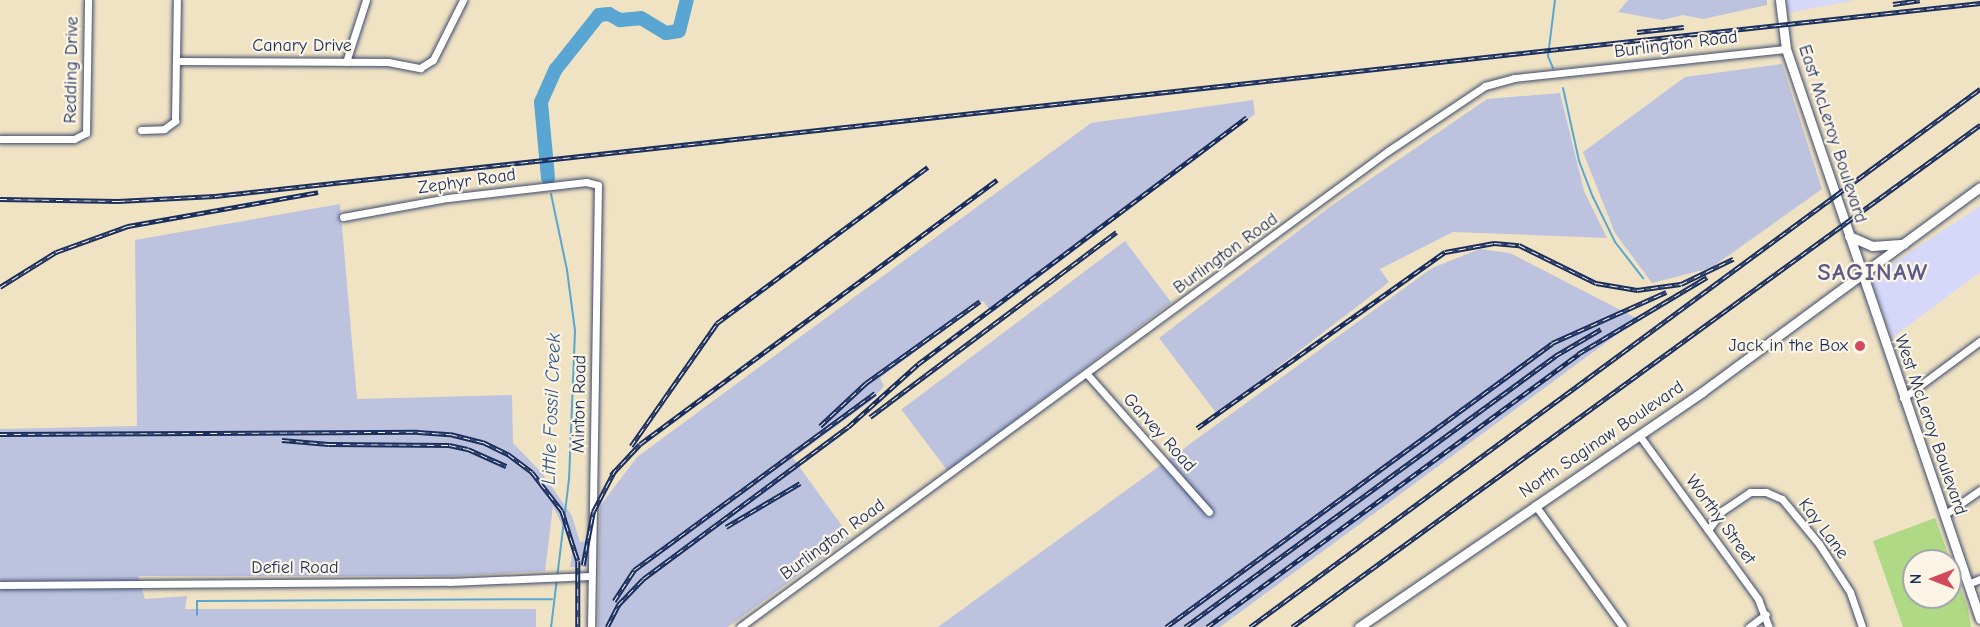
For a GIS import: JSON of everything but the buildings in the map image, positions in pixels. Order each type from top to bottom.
[{"type":"main road","name":"East McLeroy Boulevard","points":[[1779,0],[1786,49],[1861,276]]},
{"type":"main road","name":"North Saginaw Boulevard","points":[[1359,627],[1639,435],[1861,276],[1980,187]]},
{"type":"main road","points":[[1849,236],[1872,246],[1904,243]]},
{"type":"main road","name":"West McLeroy Boulevard","points":[[1861,276],[1980,619]]},
{"type":"street","name":"Redding Drive","points":[[0,139],[81,138],[86,133],[88,0]]},
{"type":"street","points":[[141,130],[173,124],[177,61],[177,0]]},
{"type":"street","points":[[346,62],[366,0]]},
{"type":"street","name":"Canary Drive","points":[[177,61],[346,62],[427,66],[463,0]]},
{"type":"street","name":"Burlington Road","points":[[740,627],[1388,151],[1485,86],[1514,78],[1786,49]]},
{"type":"street","name":"Zephyr Road","points":[[343,217],[448,198],[595,183]]},
{"type":"street","name":"Minton Road","points":[[591,627],[599,194],[595,183]]},
{"type":"street","points":[[1903,398],[1980,341]]},
{"type":"street","name":"Garvey Road","points":[[1087,374],[1209,512]]},
{"type":"street","name":"Worthy Street","points":[[1639,435],[1766,614],[1769,627]]},
{"type":"street","points":[[1944,515],[1980,490]]},
{"type":"street","name":"Kay Lane","points":[[1708,530],[1722,511],[1750,492],[1766,492],[1782,499],[1819,544],[1850,592],[1862,627]]},
{"type":"street","points":[[1535,505],[1623,627]]},
{"type":"street","name":"Defiel Road","points":[[0,585],[450,582],[591,576]]},
{"type":"street","points":[[1968,584],[1980,579]]},
{"type":"street","points":[[1749,627],[1766,614]]},
{"type":"shaded area","points":[[1628,0],[1767,0],[1767,5],[1703,19],[1683,15],[1662,20],[1618,12]]},
{"type":"shaded area","points":[[1788,0],[1855,0],[1788,13]]},
{"type":"shaded area","points":[[1782,64],[1822,189],[1711,268],[1652,283],[1615,233],[1583,152],[1685,77]]},
{"type":"shaded area","points":[[1560,93],[1584,191],[1607,238],[1453,232],[1380,269],[1389,282],[1217,414],[1159,338],[1331,206],[1487,99]]},
{"type":"shaded area","points":[[1253,100],[1255,114],[992,313],[983,301],[880,378],[884,386],[872,400],[793,458],[850,537],[728,627],[598,627],[600,506],[637,457],[1091,123]]},
{"type":"shaded area","points":[[340,204],[357,399],[512,395],[513,443],[542,473],[572,516],[580,542],[588,541],[587,567],[570,567],[573,548],[553,506],[545,571],[453,576],[138,576],[145,599],[187,596],[185,609],[536,609],[536,627],[0,627],[0,429],[137,426],[135,240]]},
{"type":"shaded area","points":[[1980,206],[1980,272],[1892,338],[1871,278]]},
{"type":"shaded area","points":[[1125,241],[1171,302],[948,471],[901,410]]},
{"type":"shaded area","points":[[1480,249],[1510,253],[1638,319],[1220,627],[938,627],[1432,268]]},
{"type":"green space","points":[[1935,518],[1946,549],[1902,549],[1902,609],[1962,609],[1962,592],[1971,627],[1903,627],[1873,541]]},
{"type":"waterway","name":"Little Fossil Creek","points":[[548,178],[541,102],[556,69],[599,15],[609,14],[620,20],[641,18],[666,33],[679,31],[687,0]]},
{"type":"waterway","points":[[1553,68],[1548,56],[1555,0]]},
{"type":"waterway","points":[[1563,88],[1579,161],[1593,197],[1615,242],[1643,278]]},
{"type":"waterway","name":"Little Fossil Creek","points":[[551,194],[567,270],[575,331],[569,479],[551,627]]},
{"type":"waterway","points":[[197,615],[197,601],[552,599]]},
{"type":"railway","points":[[1893,4],[1920,0]]},
{"type":"railway","points":[[0,199],[118,201],[215,196],[1980,3]]},
{"type":"railway","points":[[1637,32],[1684,27]]},
{"type":"railway","points":[[1250,627],[1980,89]]},
{"type":"railway","points":[[607,627],[618,605],[643,579],[848,427],[918,364],[1247,117]]},
{"type":"railway","points":[[1292,627],[1980,125]]},
{"type":"railway","points":[[631,446],[717,323],[928,167]]},
{"type":"railway","points":[[611,475],[640,444],[997,180]]},
{"type":"railway","points":[[0,287],[56,252],[128,226],[318,192]]},
{"type":"railway","points":[[870,417],[1116,232]]},
{"type":"railway","points":[[1197,428],[1445,252],[1494,243],[1519,245],[1596,283],[1637,290],[1681,284],[1733,259]]},
{"type":"railway","points":[[1207,627],[1578,354],[1707,277]]},
{"type":"railway","points":[[1166,627],[1552,343],[1666,292]]},
{"type":"railway","points":[[820,426],[866,383],[980,301]]},
{"type":"railway","points":[[1185,627],[1555,356],[1601,329]]},
{"type":"railway","points":[[614,601],[634,570],[875,393]]},
{"type":"railway","points":[[0,434],[418,432],[450,434],[483,442],[508,454],[532,472],[562,511],[578,561],[578,627]]},
{"type":"railway","points":[[282,440],[329,444],[449,445],[468,449],[506,466]]},
{"type":"railway","points":[[583,565],[593,512],[615,470]]},
{"type":"railway","points":[[726,527],[800,483]]},
{"type":"place","name":"Jack in the Box","points":[[1860,346]]},
{"type":"district","name":"SAGINAW","points":[[1873,273]]}]
